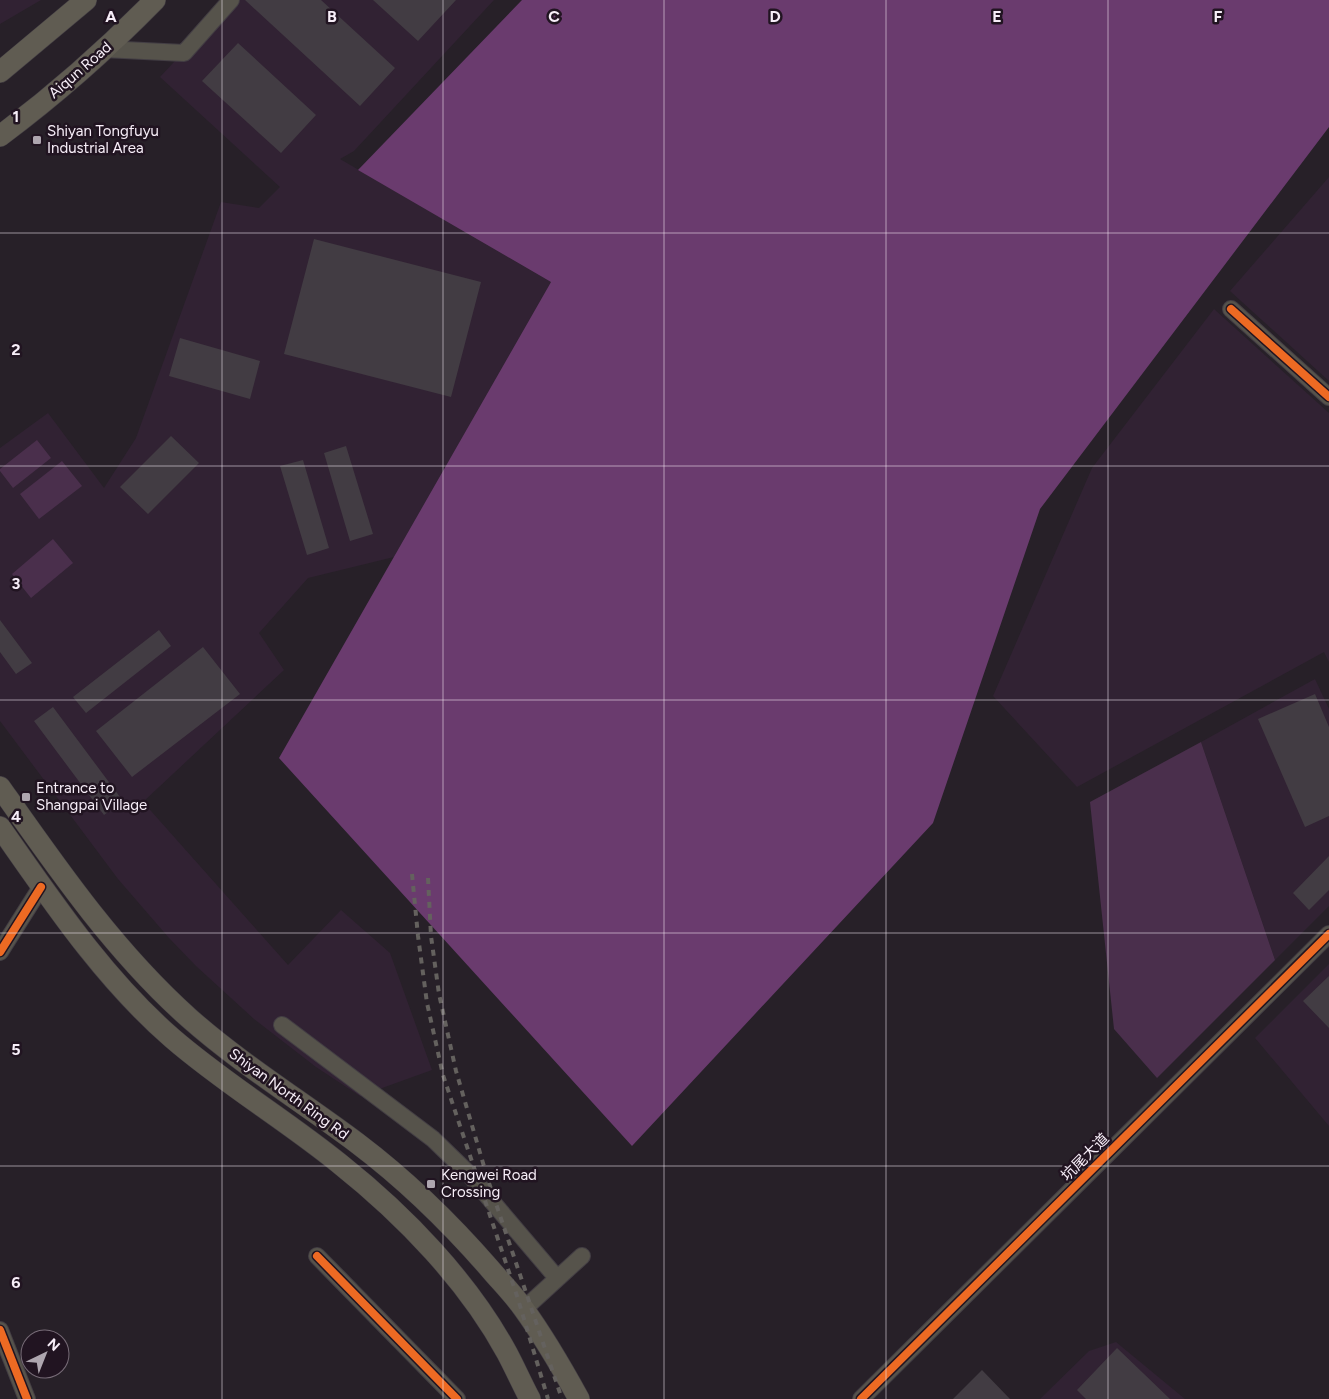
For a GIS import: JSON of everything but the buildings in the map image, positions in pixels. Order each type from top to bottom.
[{"type":"main road","points":[[0,72],[86,0]]},
{"type":"main road","name":"Aiqun Road","points":[[0,136],[104,49],[155,0]]},
{"type":"main road","name":"Shiyan North Ring Rd","points":[[0,787],[93,915],[144,975],[190,1018],[236,1056],[358,1144],[404,1181],[446,1220],[524,1309],[556,1357],[579,1399]]},
{"type":"main road","name":"Shiyan North Ring Rd","points":[[0,827],[41,887],[124,992],[172,1038],[220,1076],[340,1164],[382,1200],[429,1246],[470,1296],[506,1352],[530,1399]]},
{"type":"street","points":[[104,49],[184,53],[231,0]]},
{"type":"street","points":[[1232,309],[1329,397]]},
{"type":"street","points":[[0,952],[41,887]]},
{"type":"street","name":"坑尾大道","points":[[861,1399],[1329,934]]},
{"type":"street","points":[[282,1025],[434,1139],[467,1172],[557,1278]]},
{"type":"street","points":[[317,1256],[458,1399]]},
{"type":"street","points":[[524,1309],[582,1256]]},
{"type":"street","points":[[0,1330],[27,1399]]},
{"type":"shaded area","points":[[0,0],[41,0],[0,24]]},
{"type":"shaded area","points":[[232,0],[494,0],[354,151],[340,159],[551,282],[394,557],[308,578],[259,633],[284,670],[143,802],[288,965],[341,910],[390,953],[432,1070],[360,1096],[316,1067],[254,1019],[196,966],[169,938],[118,879],[0,721],[0,448],[48,413],[104,488],[136,438],[221,202],[259,208],[280,187],[160,77]]},
{"type":"shaded area","points":[[522,0],[1329,0],[1329,127],[1040,509],[933,823],[632,1146],[279,758],[551,282],[358,170]]},
{"type":"shaded area","points":[[1329,177],[1329,381],[1230,291]]},
{"type":"shaded area","points":[[1214,309],[1329,413],[1329,662],[1324,652],[1077,787],[993,696],[1092,468]]},
{"type":"shaded area","points":[[37,440],[51,458],[13,488],[0,469]]},
{"type":"shaded area","points":[[62,461],[82,486],[39,519],[20,494]]},
{"type":"shaded area","points":[[53,539],[73,563],[31,598],[12,574]]},
{"type":"shaded area","points":[[1315,679],[1329,709],[1329,906],[1275,960],[1201,742]]},
{"type":"shaded area","points":[[1201,742],[1275,960],[1157,1078],[1114,1029],[1090,802]]},
{"type":"shaded area","points":[[1329,964],[1329,1126],[1255,1038]]},
{"type":"shaded area","points":[[1116,1342],[1185,1399],[1040,1399],[1089,1351]]},
{"type":"railway","points":[[412,874],[427,1003],[443,1075],[518,1299],[548,1399]]},
{"type":"railway","points":[[428,878],[431,936],[439,994],[456,1071],[488,1180],[562,1399]]},
{"type":"cycle path","points":[[1231,309],[1329,397]]},
{"type":"cycle path","points":[[0,952],[41,887]]},
{"type":"cycle path","points":[[861,1399],[1329,934]]},
{"type":"cycle path","points":[[317,1256],[457,1399]]},
{"type":"cycle path","points":[[0,1330],[27,1399]]},
{"type":"place","name":"Shiyan Tongfuyu Industrial Area","points":[[37,140]]},
{"type":"place","name":"Entrance to Shangpai Village","points":[[26,797]]},
{"type":"place","name":"Kengwei Road Crossing","points":[[431,1184]]}]
